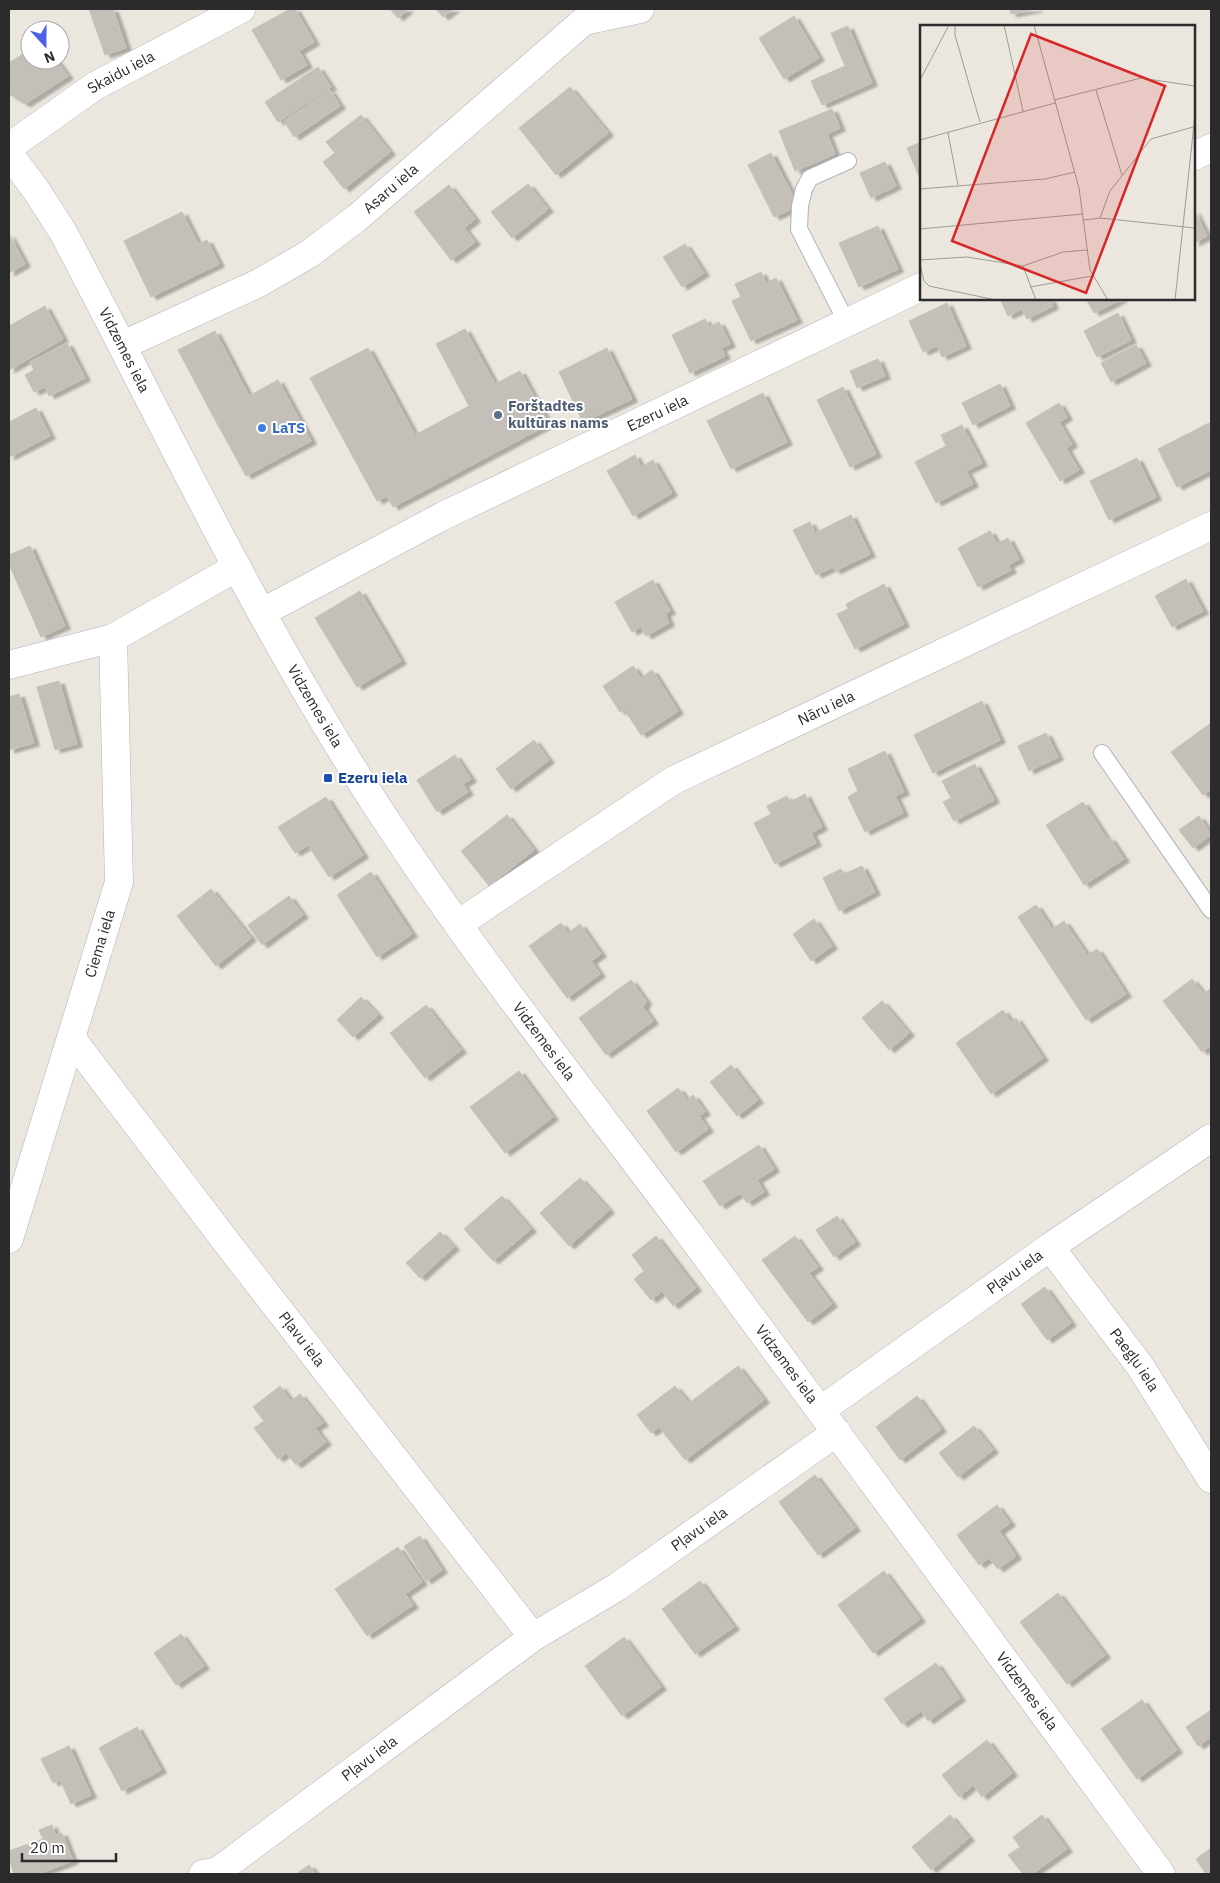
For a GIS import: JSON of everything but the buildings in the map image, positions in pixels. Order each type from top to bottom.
[{"type":"street","name":"Skaidu iela","points":[[9,147],[95,86],[241,9]]},
{"type":"street","name":"Asaru iela","points":[[123,345],[259,283],[309,254],[358,217],[578,15],[640,9]]},
{"type":"street","points":[[1195,156],[1211,148]]},
{"type":"street","name":"Vidzemes iela","points":[[9,154],[36,190],[63,232],[237,567],[264,612],[319,714],[379,809],[458,924],[829,1421],[1161,1874]]},
{"type":"street","name":"Ezeru iela","points":[[264,612],[443,516],[920,287]]},
{"type":"street","name":"Nāru iela","points":[[458,924],[674,780],[1211,526]]},
{"type":"street","points":[[9,665],[113,638],[237,567]]},
{"type":"street","name":"Ciema iela","points":[[9,1239],[119,882],[113,638]]},
{"type":"street","name":"Pļavu iela","points":[[72,1039],[231,1248],[533,1637]]},
{"type":"street","name":"Pļavu iela","points":[[203,1874],[218,1871],[533,1637],[617,1587],[1050,1247],[1211,1138]]},
{"type":"street","name":"Paegļu iela","points":[[1050,1247],[1140,1366],[1211,1479]]},
{"type":"lane","points":[[847,323],[800,229],[800,206],[810,178],[848,161]]},
{"type":"lane","points":[[1102,752],[1211,910]]},
{"type":"place","name":"Forštadtes kultūras nams","points":[[498,415]]},
{"type":"place","name":"LaTS","points":[[262,428]]},
{"type":"place","name":"Ezeru iela","points":[[328,778]]}]
